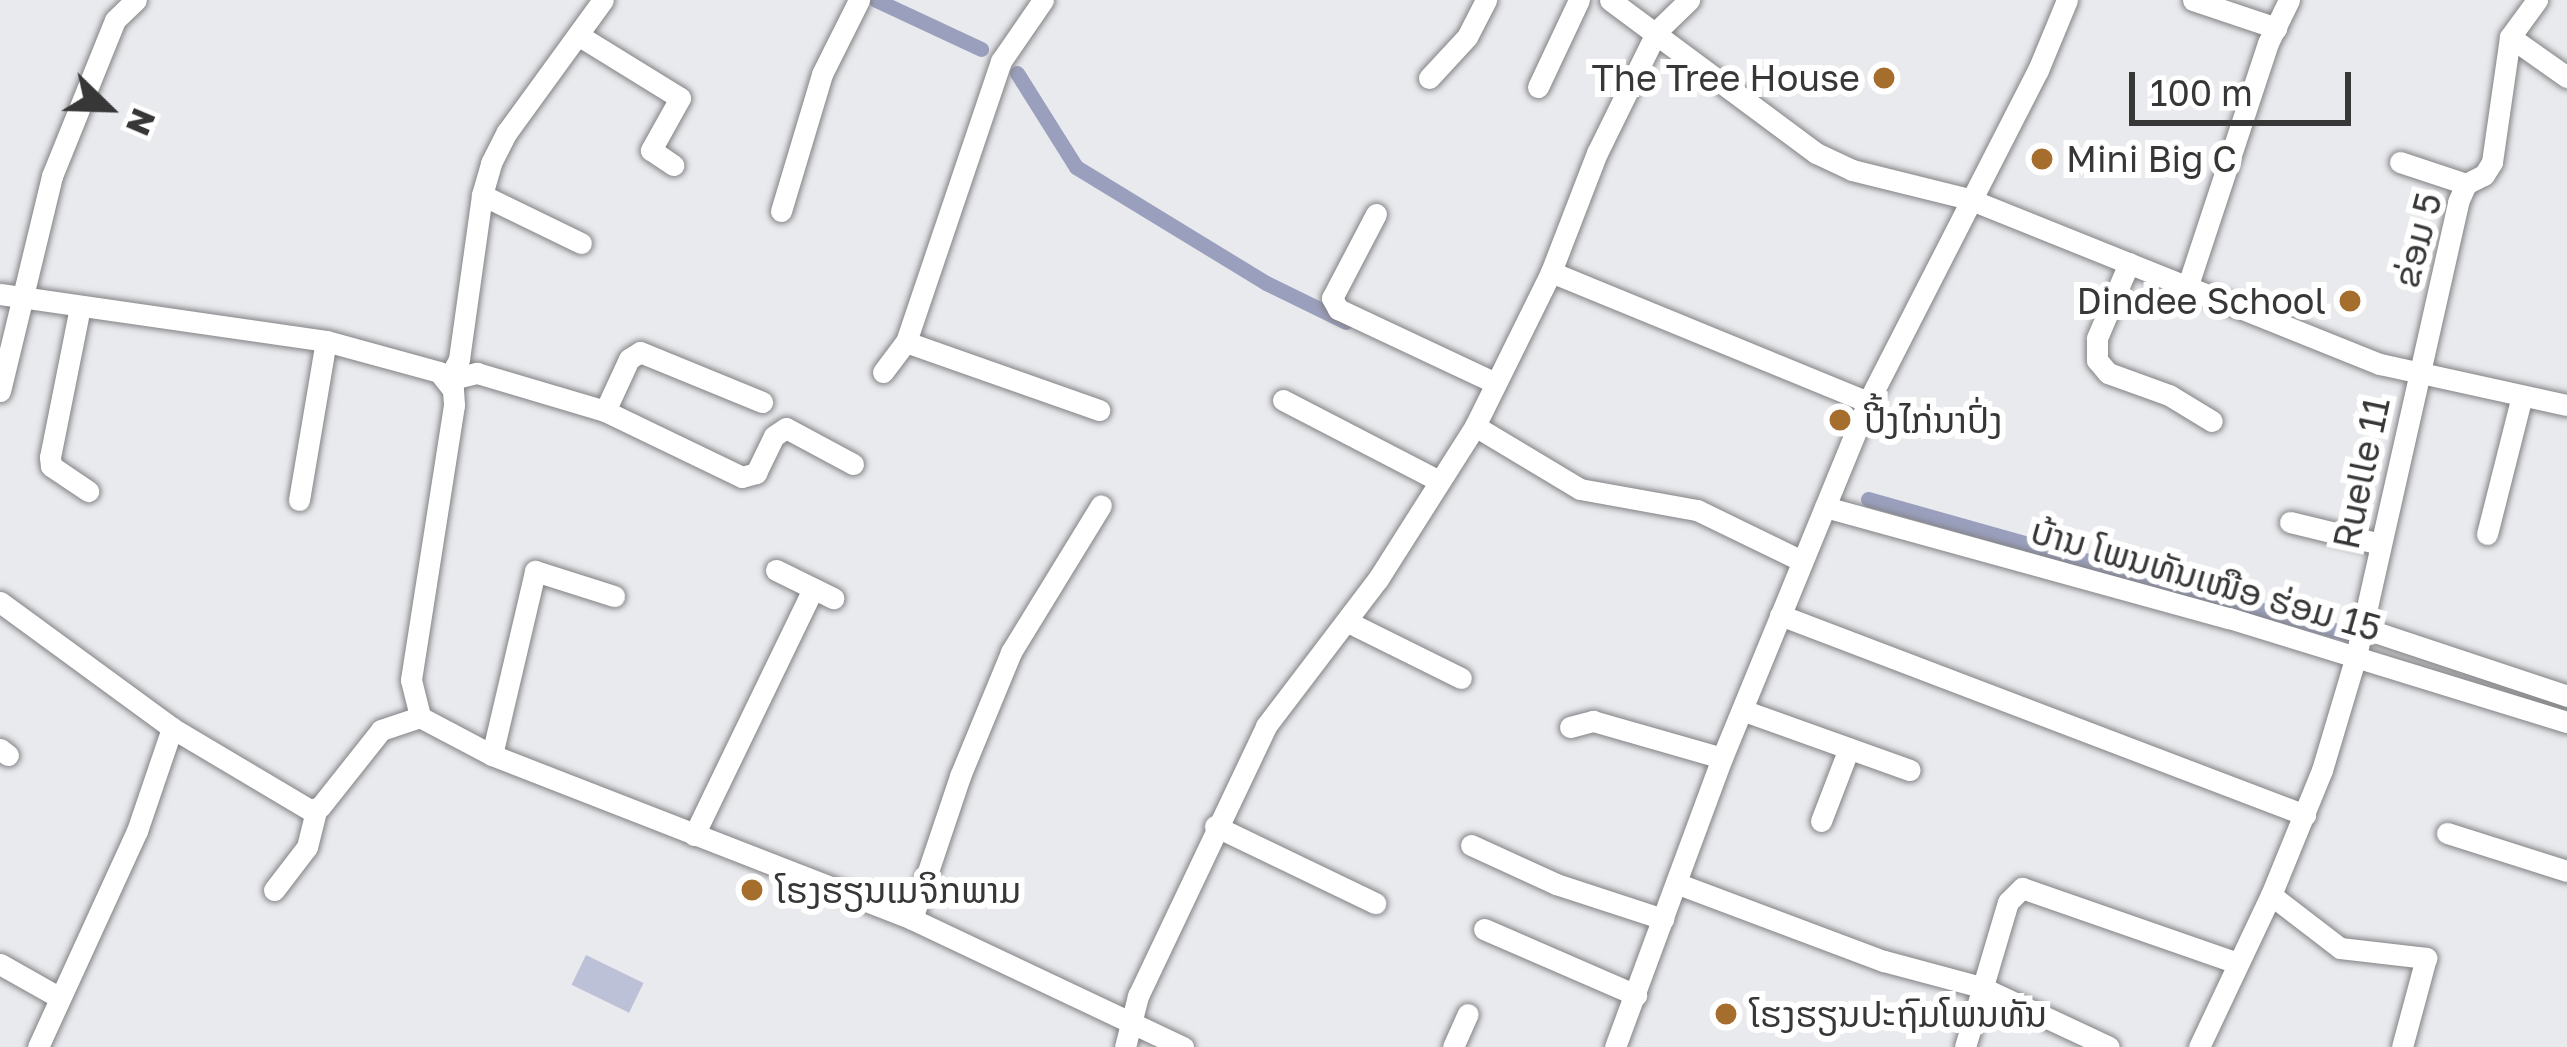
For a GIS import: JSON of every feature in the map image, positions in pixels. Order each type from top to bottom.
[{"type":"street","points":[[0,391],[10,296],[115,20],[136,0]]},
{"type":"street","points":[[603,0],[507,132],[482,195],[459,359],[448,380],[454,405],[411,680],[420,716],[492,755],[912,919],[1184,1047]]},
{"type":"street","points":[[781,211],[822,74],[859,0]]},
{"type":"street","points":[[883,372],[907,342],[1001,61],[1043,0]]},
{"type":"street","points":[[1429,78],[1467,37],[1486,0]]},
{"type":"street","points":[[1538,87],[1580,0]]},
{"type":"street","points":[[1610,0],[1816,153],[1896,184],[1969,199],[2416,375],[2567,405]]},
{"type":"street","points":[[1125,1047],[1130,1022],[1215,826],[1266,726],[1348,622],[1475,426],[1551,272],[1597,153],[1657,31],[1689,0]]},
{"type":"street","points":[[1616,1047],[1722,758],[1868,402],[2038,70],[2067,0]]},
{"type":"street","points":[[2193,0],[2276,28]]},
{"type":"street","points":[[2187,288],[2289,0]]},
{"type":"street","name":"ຂ່ອມ 5","points":[[2416,375],[2466,184],[2485,175],[2492,162],[2510,37],[2537,0]]},
{"type":"street","points":[[578,35],[680,98],[652,150],[673,165]]},
{"type":"street","points":[[2510,37],[2567,77]]},
{"type":"street","points":[[2399,162],[2466,184]]},
{"type":"street","points":[[482,195],[581,243]]},
{"type":"street","points":[[1376,214],[1332,298],[1337,309],[1495,383]]},
{"type":"street","points":[[2129,263],[2098,338],[2097,360],[2108,373],[2169,395],[2212,421]]},
{"type":"street","points":[[1551,272],[1868,402]]},
{"type":"street","points":[[10,296],[326,340],[425,365],[448,380],[477,373],[605,411],[742,477],[756,473],[774,436],[786,428],[853,464]]},
{"type":"street","points":[[80,307],[50,458],[51,466],[88,491]]},
{"type":"street","points":[[298,500],[326,340]]},
{"type":"street","points":[[907,342],[1099,410]]},
{"type":"street","points":[[605,411],[629,358],[640,352],[762,402]]},
{"type":"street","name":"Ruelle 11","points":[[2199,1047],[2305,815],[2356,656],[2416,375]]},
{"type":"street","points":[[2487,534],[2522,396]]},
{"type":"street","points":[[1283,400],[1439,482]]},
{"type":"street","points":[[1475,426],[1580,489],[1697,510],[1802,561]]},
{"type":"street","points":[[912,919],[960,776],[1011,652],[1101,505]]},
{"type":"street","name":"ບ້ານ ໂພນທັນເໜືອ ຮ່ອມ 15","points":[[1825,507],[2356,656],[2567,722]]},
{"type":"street","points":[[2290,522],[2380,544]]},
{"type":"street","points":[[694,835],[823,593],[776,570]]},
{"type":"street","points":[[492,755],[536,572],[614,596]]},
{"type":"street","points":[[0,602],[172,728],[316,810]]},
{"type":"street","points":[[1780,615],[2305,815]]},
{"type":"street","points":[[1348,622],[1461,678]]},
{"type":"street","points":[[2360,627],[2567,696]]},
{"type":"street","points":[[1742,710],[1910,770]]},
{"type":"street","points":[[274,890],[307,848],[316,810],[381,730],[420,716]]},
{"type":"street","points":[[1570,727],[1593,721],[1722,758]]},
{"type":"street","points":[[38,1047],[136,831],[172,728]]},
{"type":"street","points":[[1822,821],[1849,748]]},
{"type":"street","points":[[1215,826],[1375,902]]},
{"type":"street","points":[[2447,833],[2567,872]]},
{"type":"street","points":[[1471,844],[1556,884],[1663,919]]},
{"type":"street","points":[[1676,883],[1884,961],[1981,987],[2109,1047]]},
{"type":"street","points":[[1965,1047],[2008,902],[2022,888],[2237,964]]},
{"type":"street","points":[[2271,895],[2339,948],[2426,958],[2402,1047]]},
{"type":"street","points":[[1484,929],[1636,994]]},
{"type":"street","points":[[0,964],[60,998]]},
{"type":"street","points":[[1453,1047],[1468,1014]]},
{"type":"shaded area","points":[[586,955],[644,983],[629,1013],[572,985]]},
{"type":"waterway","points":[[876,0],[981,49]]},
{"type":"waterway","points":[[1017,73],[1076,167],[1266,283],[1346,322]]},
{"type":"waterway","points":[[1868,499],[2346,633]]},
{"type":"place","name":"The Tree House","points":[[1884,78]]},
{"type":"place","name":"Mini Big C","points":[[2042,159]]},
{"type":"place","name":"Dindee School","points":[[2350,301]]},
{"type":"place","name":"ປີ້ງໄກ່ນາປົ່ງ","points":[[1840,420]]},
{"type":"place","name":"ໂຮງຮຽນເມຈິກພາມ","points":[[752,890]]},
{"type":"place","name":"ໂຮງຮຽນປະຖົມໂພນທັນ","points":[[1726,1014]]}]
